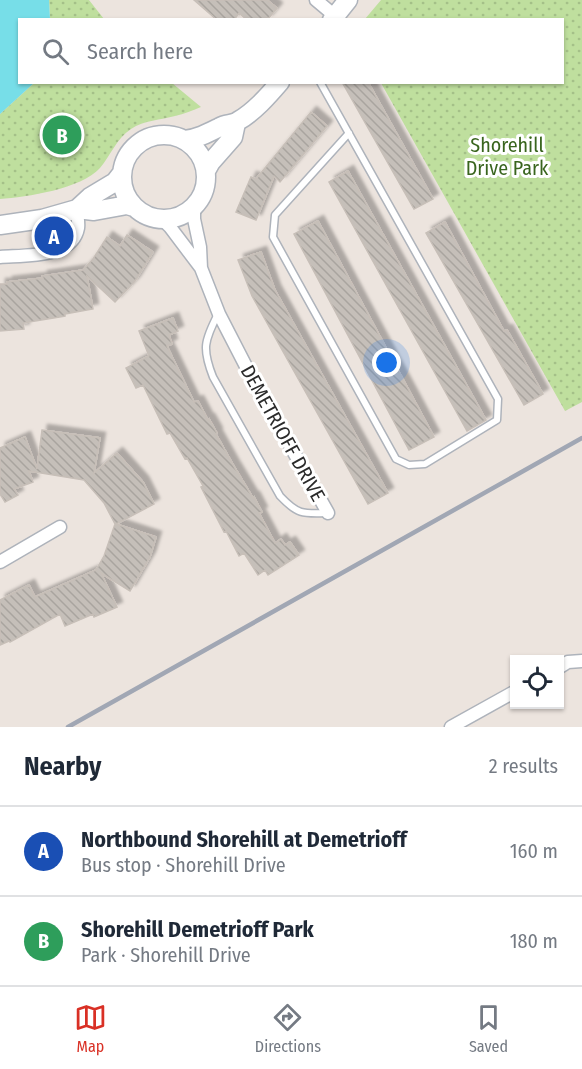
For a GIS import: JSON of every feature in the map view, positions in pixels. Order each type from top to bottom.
[{"type":"street","points":[[316,0],[333,18],[348,0]]},
{"type":"street","points":[[134,207],[124,188],[122,173],[126,158],[141,141],[163,134],[185,140],[197,138],[223,125],[236,123],[278,84]]},
{"type":"street","points":[[0,225],[42,219],[77,209],[94,211],[127,205],[144,214],[162,219],[182,215],[194,207],[204,190],[206,171],[233,137],[236,123]]},
{"type":"street","points":[[185,140],[199,153],[206,171]]},
{"type":"street","points":[[77,209],[90,197],[115,182],[122,173]]},
{"type":"street","name":"DEMETRIOFF DRIVE","points":[[194,207],[194,219],[201,246],[201,268]]},
{"type":"street","points":[[0,257],[59,251],[78,229],[77,209]]},
{"type":"street","name":"DEMETRIOFF DRIVE","points":[[162,219],[201,268],[219,314],[252,378],[328,513]]},
{"type":"street","points":[[0,562],[60,527]]},
{"type":"street","points":[[564,664],[582,661]]},
{"type":"street","points":[[451,727],[510,694]]},
{"type":"lane","points":[[321,84],[349,133],[498,399],[497,420],[425,464],[409,465],[396,459],[273,237],[275,215],[349,133]]},
{"type":"lane","name":"DEMETRIOFF DRIVE","points":[[219,314],[206,337],[205,345],[206,358],[213,377],[280,496],[293,510],[304,514],[328,513]]},
{"type":"green space","points":[[49,0],[89,0],[103,18],[50,18]]},
{"type":"green space","name":"Shorehill Drive Park","points":[[381,0],[582,0],[582,402],[565,411],[382,84],[564,84],[564,18],[366,18]]},
{"type":"green space","points":[[33,84],[173,84],[201,107],[136,126],[118,142],[100,168],[67,187],[0,199],[0,114]]},
{"type":"water","points":[[0,0],[49,0],[50,18],[18,18],[18,84],[33,84],[0,114]]},
{"type":"building","points":[[194,0],[267,0],[277,8],[269,18],[245,18],[239,13],[235,18],[215,18]]},
{"type":"building","points":[[343,84],[369,84],[433,199],[414,209]]},
{"type":"building","points":[[311,112],[327,126],[280,182],[274,176],[256,220],[236,212],[251,177],[256,179]]},
{"type":"building","points":[[348,171],[486,420],[467,431],[329,182]]},
{"type":"building","points":[[318,221],[434,437],[409,450],[294,234]]},
{"type":"building","points":[[445,222],[504,331],[507,330],[543,394],[524,405],[426,233]]},
{"type":"building","points":[[127,235],[153,252],[135,281],[115,302],[87,276],[93,309],[23,323],[24,329],[0,331],[0,284],[83,270],[107,237],[120,246]]},
{"type":"building","points":[[261,252],[275,290],[388,493],[368,504],[252,296],[238,260]]},
{"type":"building","points":[[173,318],[178,331],[169,335],[172,344],[167,346],[194,402],[198,401],[254,497],[262,512],[259,513],[275,543],[281,539],[285,545],[290,542],[299,555],[268,575],[265,570],[258,575],[244,553],[239,556],[226,531],[224,532],[187,458],[185,459],[170,433],[167,434],[143,385],[136,388],[126,368],[149,356],[139,331]]},
{"type":"building","points":[[42,430],[100,438],[94,473],[117,453],[143,482],[154,504],[116,524],[156,537],[150,557],[130,591],[101,573],[117,607],[65,626],[60,614],[10,642],[0,645],[0,600],[29,585],[35,597],[96,570],[104,556],[115,524],[104,503],[84,480],[29,471],[33,482],[14,489],[18,495],[5,502],[0,494],[0,448],[25,437],[37,469]]},
{"type":"railway","points":[[68,727],[582,438]]},
{"type":"place","name":"Shorehill Demetrioff Park","points":[[62,135]]},
{"type":"place","name":"Northbound Shorehill at Demetrioff","points":[[54,236]]}]
